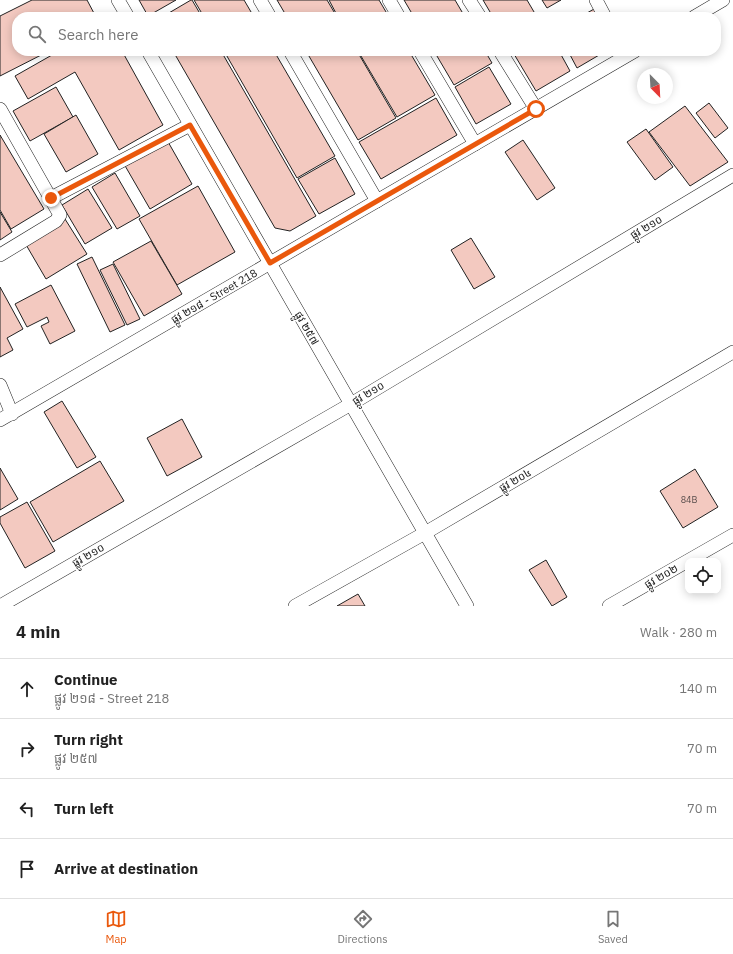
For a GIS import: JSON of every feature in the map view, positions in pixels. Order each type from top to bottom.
[{"type":"street","points":[[118,0],[125,12]]},
{"type":"street","points":[[260,0],[267,12]]},
{"type":"street","points":[[389,0],[396,12]]},
{"type":"street","points":[[469,0],[477,12]]},
{"type":"street","points":[[596,0],[602,12]]},
{"type":"street","points":[[703,12],[723,0]]},
{"type":"street","name":"ផ្លូវ ២៥៧","points":[[151,56],[467,606]]},
{"type":"street","points":[[293,56],[377,201]]},
{"type":"street","points":[[423,56],[475,144]]},
{"type":"street","points":[[503,56],[536,109]]},
{"type":"street","name":"ផ្លូវ ២១៨ - Street 218","points":[[0,420],[536,109],[624,56]]},
{"type":"street","points":[[0,109],[60,215],[56,221],[0,255]]},
{"type":"street","points":[[51,198],[190,125]]},
{"type":"street","name":"ផ្លូវ ២១០","points":[[0,606],[351,404],[733,175]]},
{"type":"street","name":"ផ្លូវ ២០៤","points":[[295,606],[425,533],[733,352]]},
{"type":"street","points":[[0,385],[12,414]]},
{"type":"street","name":"ផ្លូវ ២០២","points":[[609,606],[733,535]]},
{"type":"building","points":[[32,0],[87,0],[93,12],[12,12],[12,56],[39,56],[0,76],[0,16]]},
{"type":"building","points":[[139,0],[176,0],[155,12],[146,12]]},
{"type":"building","points":[[191,0],[199,12],[171,12]]},
{"type":"building","points":[[194,0],[244,0],[251,12],[201,12]]},
{"type":"building","points":[[277,0],[327,0],[334,12],[284,12]]},
{"type":"building","points":[[329,0],[379,0],[386,12],[335,12]]},
{"type":"building","points":[[404,0],[455,0],[462,12],[411,12]]},
{"type":"building","points":[[483,0],[527,0],[534,12],[490,12]]},
{"type":"building","points":[[542,0],[561,0],[547,8]]},
{"type":"building","points":[[594,9],[596,12],[589,12]]},
{"type":"building","points":[[50,56],[125,56],[163,125],[119,150],[75,72],[28,99],[15,76]]},
{"type":"building","points":[[176,56],[224,56],[316,216],[290,231],[275,228]]},
{"type":"building","points":[[227,56],[277,56],[335,156],[297,178]]},
{"type":"building","points":[[309,56],[360,56],[396,118],[358,140]]},
{"type":"building","points":[[361,56],[412,56],[435,95],[397,117]]},
{"type":"building","points":[[437,56],[488,56],[492,63],[454,85]]},
{"type":"building","points":[[515,56],[562,56],[570,71],[536,91]]},
{"type":"building","points":[[571,56],[597,56],[577,68]]},
{"type":"building","points":[[489,67],[511,104],[476,124],[455,87]]},
{"type":"building","points":[[56,87],[73,117],[30,141],[13,111]]},
{"type":"building","points":[[436,98],[457,135],[381,179],[359,142]]},
{"type":"building","points":[[709,103],[728,128],[715,138],[696,113]]},
{"type":"building","points":[[685,106],[728,162],[690,186],[649,132]]},
{"type":"building","points":[[76,115],[98,154],[66,172],[44,134]]},
{"type":"building","points":[[646,129],[673,167],[655,180],[627,142]]},
{"type":"building","points":[[0,135],[44,209],[11,229],[0,210]]},
{"type":"building","points":[[167,140],[192,184],[150,209],[124,164]]},
{"type":"building","points":[[523,140],[555,188],[537,200],[505,152]]},
{"type":"building","points":[[335,158],[355,194],[319,214],[298,179]]},
{"type":"building","points":[[115,173],[140,216],[117,229],[92,187]]},
{"type":"building","points":[[198,186],[235,252],[177,285],[139,219]]},
{"type":"building","points":[[88,189],[112,228],[85,244],[62,205]]},
{"type":"building","points":[[0,212],[12,232],[0,240]]},
{"type":"building","points":[[65,219],[87,254],[46,279],[25,243]]},
{"type":"building","points":[[471,238],[495,277],[474,289],[451,250]]},
{"type":"building","points":[[151,241],[182,294],[144,316],[113,262]]},
{"type":"building","points":[[92,257],[125,325],[110,332],[77,264]]},
{"type":"building","points":[[113,264],[140,319],[127,325],[100,270]]},
{"type":"building","points":[[51,285],[75,331],[50,344],[41,326],[49,322],[47,317],[27,327],[15,304]]},
{"type":"building","points":[[0,287],[23,329],[7,338],[13,350],[0,357]]},
{"type":"building","points":[[62,401],[96,457],[77,468],[44,412]]},
{"type":"building","points":[[182,419],[202,457],[167,476],[147,438]]},
{"type":"building","points":[[100,461],[124,501],[53,542],[30,502]]},
{"type":"building","points":[[0,468],[18,499],[0,510]]},
{"type":"building","points":[[695,469],[718,507],[683,528],[660,491]]},
{"type":"building","points":[[27,502],[55,551],[25,568],[0,523],[0,517]]},
{"type":"building","points":[[546,560],[567,597],[552,606],[529,570]]},
{"type":"building","points":[[358,594],[365,606],[337,606]]},
{"type":"route","points":[[51,198],[190,125],[270,263],[536,109]]}]
